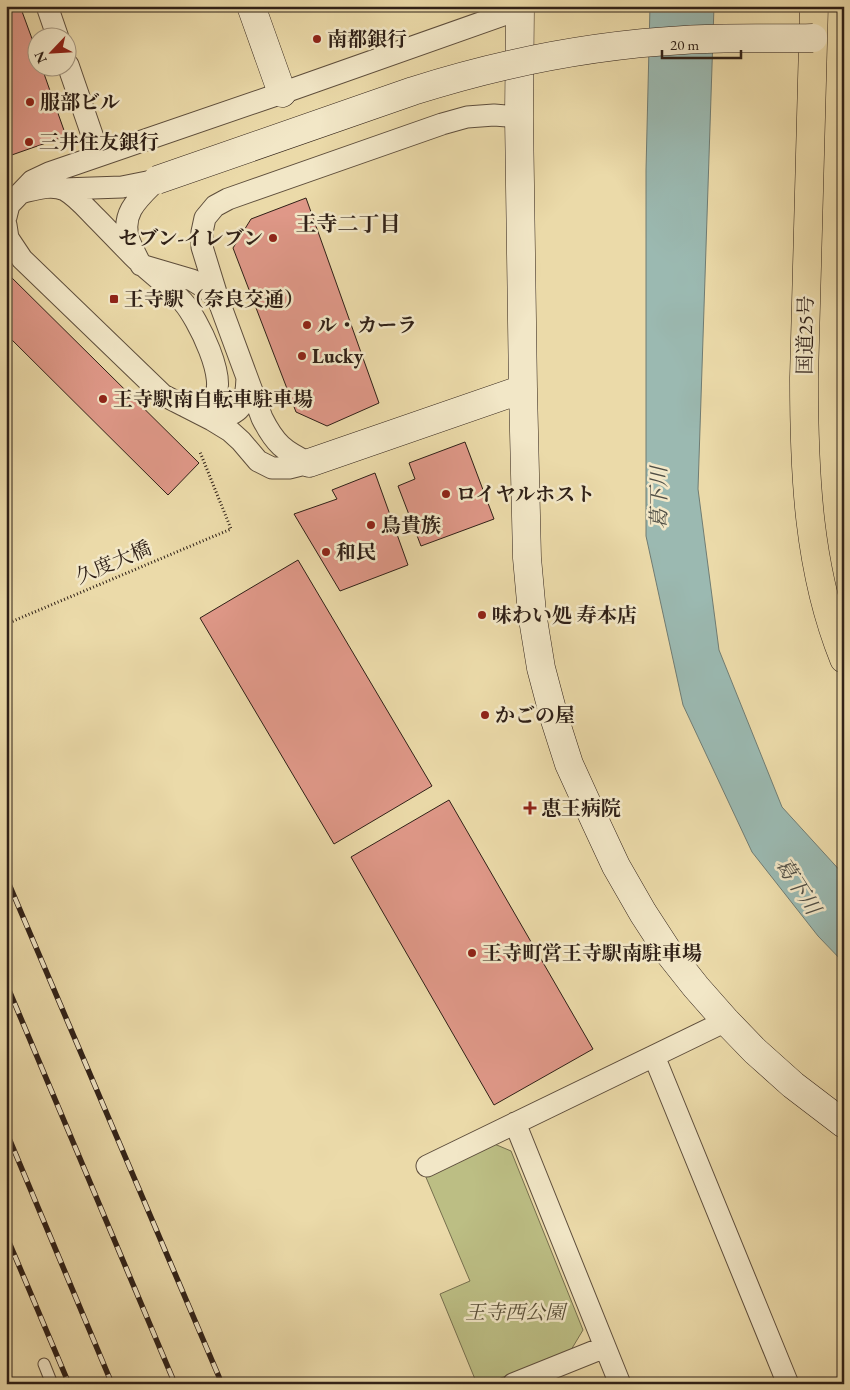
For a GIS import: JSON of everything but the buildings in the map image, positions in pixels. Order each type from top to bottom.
[{"type":"highway","name":"国道25号","points":[[814,6],[804,435],[810,520],[816,559],[834,634],[844,659]]},
{"type":"street","points":[[47,6],[55,28]]},
{"type":"street","points":[[251,6],[282,94]]},
{"type":"street","points":[[6,217],[14,191],[49,173],[282,94],[520,8],[519,117],[527,558],[531,604],[541,668],[554,717],[569,764],[616,866],[643,913],[674,960],[726,1021],[755,1051],[793,1085],[844,1124]]},
{"type":"street","points":[[14,191],[49,187],[63,189],[122,187],[157,180],[421,88],[501,66],[596,48],[634,43],[686,39],[813,38]]},
{"type":"street","points":[[72,78],[99,156]]},
{"type":"street","points":[[310,463],[282,448],[270,435],[262,418],[218,299],[202,247],[202,232],[206,218],[215,206],[228,199],[442,124],[467,117],[494,115],[519,117]]},
{"type":"street","points":[[157,180],[137,200],[126,219],[129,239],[141,265],[192,280],[218,299]]},
{"type":"street","points":[[63,189],[80,201],[141,265],[184,303],[197,324],[217,375],[218,391],[212,398],[201,404],[183,406]]},
{"type":"street","points":[[6,225],[8,238],[22,259],[149,383],[163,395],[230,431],[258,461],[272,468],[289,468],[310,463],[523,389]]},
{"type":"street","points":[[212,420],[225,418],[233,414],[242,405],[246,395],[247,378]]},
{"type":"street","points":[[427,1166],[726,1021]]},
{"type":"street","points":[[654,1056],[788,1384]]},
{"type":"street","points":[[515,1123],[620,1384]]},
{"type":"street","points":[[513,1384],[605,1347]]},
{"type":"lane","points":[[44,1364],[52,1384]]},
{"type":"path","name":"久度大橋","points":[[6,624],[231,528],[200,452]]},
{"type":"green space","name":"王寺西公園","points":[[492,1143],[511,1151],[583,1330],[571,1350],[486,1384],[477,1384],[440,1294],[470,1281],[425,1175]]},
{"type":"water","name":"葛下川","points":[[650,6],[714,6],[698,489],[719,650],[782,807],[844,875],[844,963],[818,936],[752,852],[683,705],[646,536],[646,170]]},
{"type":"railway","points":[[6,877],[222,1384]]},
{"type":"railway","points":[[6,983],[175,1384]]},
{"type":"railway","points":[[6,1131],[112,1384]]},
{"type":"railway","points":[[6,1235],[69,1384]]},
{"type":"place","name":"南都銀行","points":[[317,39]]},
{"type":"place","name":"服部ビル","points":[[30,102]]},
{"type":"place","name":"三井住友銀行","points":[[29,142]]},
{"type":"place","name":"セブン-イレブン","points":[[273,238]]},
{"type":"place","name":"王寺駅（奈良交通）","points":[[114,299]]},
{"type":"place","name":"ル・カーラ","points":[[307,325]]},
{"type":"place","name":"Lucky","points":[[302,356]]},
{"type":"place","name":"王寺駅南自転車駐車場","points":[[103,399]]},
{"type":"place","name":"ロイヤルホスト","points":[[446,494]]},
{"type":"place","name":"鳥貴族","points":[[371,525]]},
{"type":"place","name":"和民","points":[[326,552]]},
{"type":"place","name":"味わい処 寿本店","points":[[482,615]]},
{"type":"place","name":"かごの屋","points":[[485,715]]},
{"type":"place","name":"恵王病院","points":[[530,808]]},
{"type":"place","name":"王寺町営王寺駅南駐車場","points":[[472,953]]},
{"type":"district","name":"王寺二丁目","points":[[348,224]]}]
